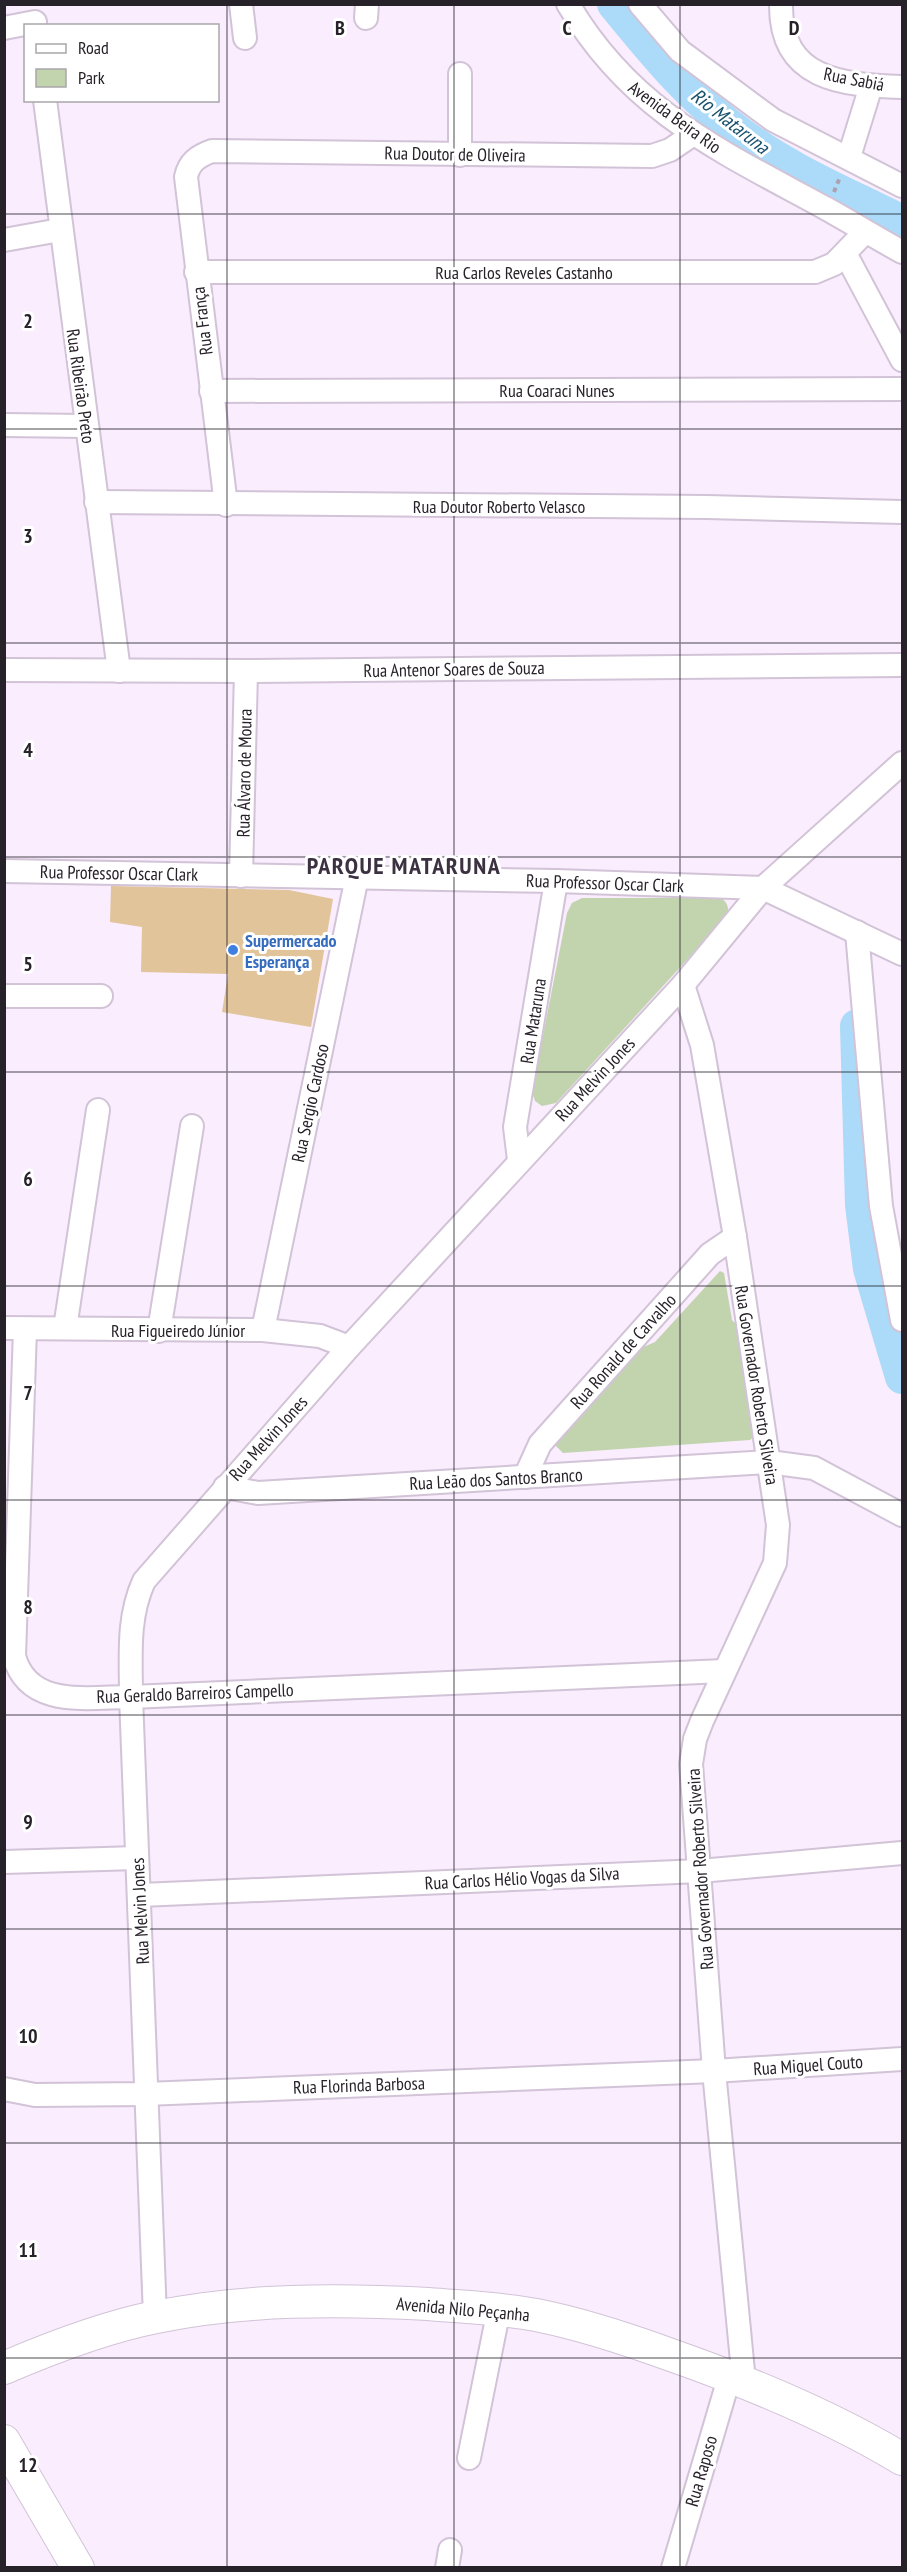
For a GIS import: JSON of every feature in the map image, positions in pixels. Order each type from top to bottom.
[{"type":"main road","name":"Avenida Nilo Peçanha","points":[[4,2368],[48,2349],[155,2317],[250,2306],[346,2299],[499,2309],[537,2315],[615,2335],[737,2379],[851,2428],[903,2458]]},
{"type":"main road","points":[[4,2347],[48,2349]]},
{"type":"main road","points":[[4,2441],[78,2568]]},
{"type":"street","points":[[241,4],[245,38]]},
{"type":"street","name":"Avenida Beira Rio","points":[[568,4],[622,78],[692,135],[903,252]]},
{"type":"street","points":[[640,4],[680,51],[773,120],[903,186]]},
{"type":"street","name":"Rua Sabiá","points":[[781,4],[784,36],[790,51],[799,62],[824,75],[870,86],[903,87]]},
{"type":"street","points":[[4,28],[34,17]]},
{"type":"street","points":[[460,74],[460,155]]},
{"type":"street","points":[[849,157],[870,86]]},
{"type":"street","name":"Rua Ribeirão Preto","points":[[45,102],[60,230],[119,671]]},
{"type":"street","name":"Rua Doutor de Oliveira","points":[[212,151],[652,156],[670,150],[692,135]]},
{"type":"street","name":"Rua França","points":[[212,151],[192,163],[186,177],[226,505]]},
{"type":"street","points":[[4,240],[60,230]]},
{"type":"street","points":[[865,232],[846,255],[903,360]]},
{"type":"street","name":"Rua Carlos Reveles Castanho","points":[[196,273],[815,272],[834,264],[846,255]]},
{"type":"street","name":"Rua Coaraci Nunes","points":[[211,391],[903,389]]},
{"type":"street","points":[[4,425],[86,426]]},
{"type":"street","name":"Rua Doutor Roberto Velasco","points":[[96,502],[226,505],[707,507],[903,512]]},
{"type":"street","name":"Rua Antenor Soares de Souza","points":[[4,670],[246,671],[903,666]]},
{"type":"street","name":"Rua Álvaro de Moura","points":[[241,876],[246,671]]},
{"type":"street","name":"Rua Melvin Jones","points":[[155,2317],[141,1895],[137,1858],[131,1697],[131,1618],[135,1600],[153,1568],[519,1160],[683,985],[763,888],[903,763]]},
{"type":"street","name":"Rua Professor Oscar Clark","points":[[4,871],[556,881],[763,888],[903,954]]},
{"type":"street","name":"Rua Sergio Cardoso","points":[[262,1330],[357,877]]},
{"type":"street","name":"Rua Mataruna","points":[[519,1160],[515,1127],[556,881]]},
{"type":"street","points":[[857,932],[880,1206],[903,1320]]},
{"type":"street","name":"Rua Governador Roberto Silveira","points":[[683,985],[702,1045],[735,1237],[778,1525],[775,1563],[695,1739],[691,1764],[737,2379]]},
{"type":"street","points":[[4,996],[101,996]]},
{"type":"street","points":[[65,1328],[98,1110]]},
{"type":"street","points":[[159,1331],[192,1126]]},
{"type":"street","name":"Rua Ronald de Carvalho","points":[[525,1477],[540,1444],[710,1254],[735,1237]]},
{"type":"street","name":"Rua Figueiredo Júnior","points":[[15,1328],[159,1331],[262,1330],[320,1336],[350,1347]]},
{"type":"street","name":"Rua Geraldo Barreiros Campello","points":[[15,1328],[14,1656],[18,1671],[25,1681],[41,1691],[60,1697],[131,1697],[724,1671]]},
{"type":"street","name":"Rua Leão dos Santos Branco","points":[[225,1487],[258,1493],[769,1462],[814,1468],[843,1481],[903,1515]]},
{"type":"street","name":"Rua Carlos Hélio Vogas da Silva","points":[[141,1895],[700,1871],[903,1853]]},
{"type":"street","points":[[4,1862],[137,1858]]},
{"type":"street","name":"Rua Miguel Couto","points":[[714,2071],[903,2059]]},
{"type":"street","name":"Rua Florinda Barbosa","points":[[4,2089],[35,2095],[146,2094],[714,2071]]},
{"type":"street","points":[[469,2458],[499,2309]]},
{"type":"street","name":"Rua Raposo","points":[[673,2568],[737,2379]]},
{"type":"path","points":[[833,194],[839,180]]},
{"type":"green space","points":[[582,898],[721,898],[727,905],[728,915],[556,1103],[542,1106],[535,1101],[532,1092],[567,913],[572,903]]},
{"type":"green space","points":[[720,1271],[724,1273],[732,1320],[743,1331],[755,1436],[750,1440],[563,1453],[553,1443],[639,1349],[655,1342]]},
{"type":"building","name":"Supermercado Esperança","points":[[111,886],[289,890],[333,899],[311,1027],[222,1012],[228,974],[141,972],[142,927],[110,922]]},
{"type":"waterway","name":"Rio Mataruna","points":[[614,4],[687,88],[738,132],[797,170],[902,222]]},
{"type":"waterway","points":[[857,1026],[862,1205],[870,1269],[902,1377]]},
{"type":"place","name":"Supermercado Esperança","points":[[233,950]]},
{"type":"district","name":"PARQUE MATARUNA","points":[[404,865]]}]
